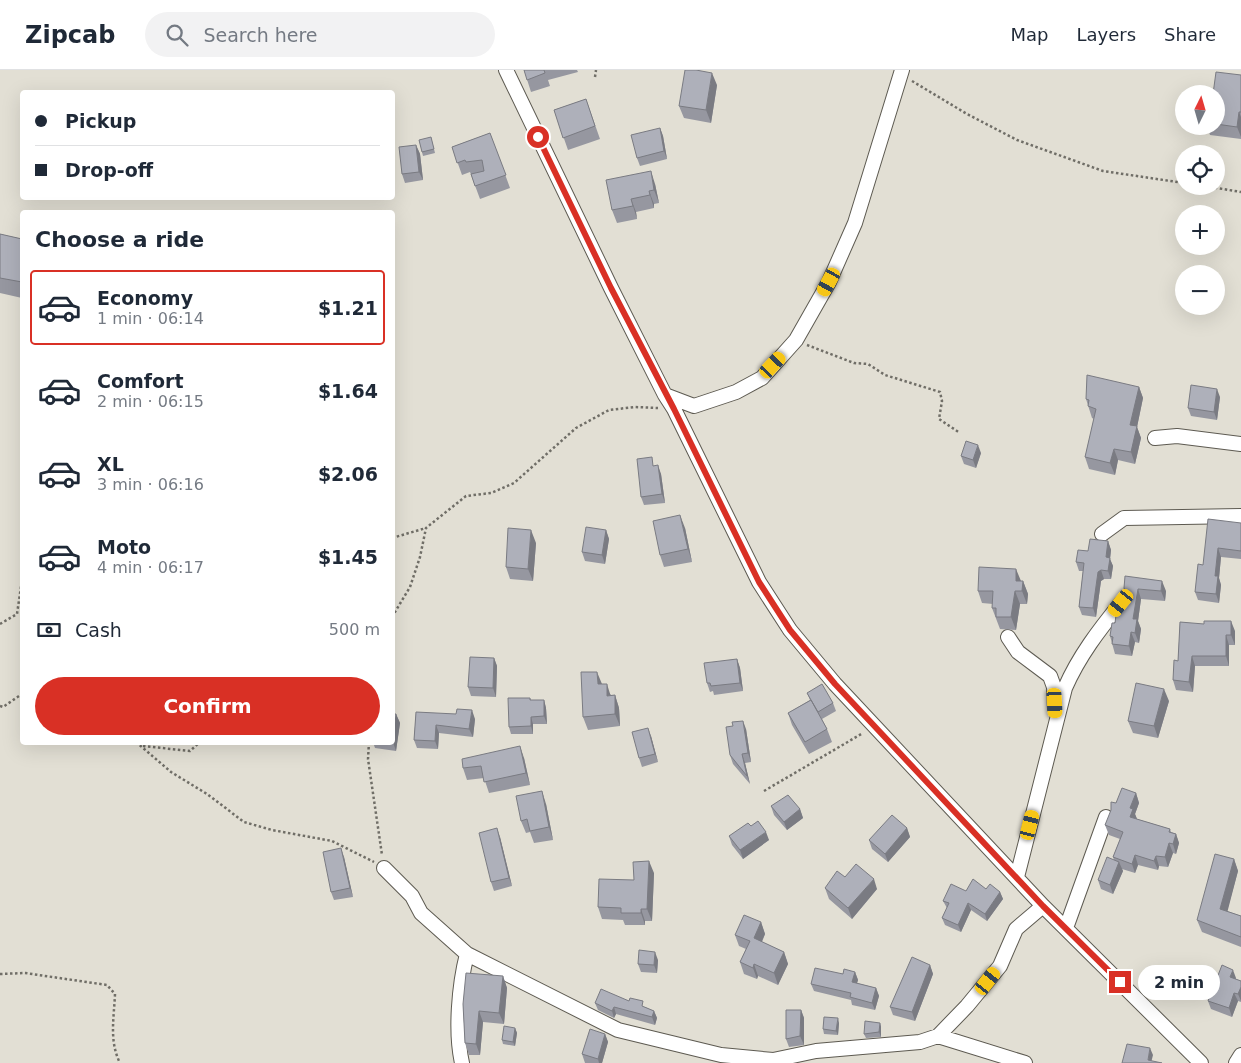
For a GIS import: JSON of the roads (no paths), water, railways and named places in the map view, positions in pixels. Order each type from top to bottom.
[{"type":"street","points":[[506,70],[606,280],[674,409],[759,582],[790,630],[835,684],[1043,906],[1200,1063]]},
{"type":"street","points":[[665,395],[694,406],[736,392],[762,378],[796,340],[829,282],[855,223],[902,72]]},
{"type":"street","points":[[1155,438],[1177,436],[1241,444]]},
{"type":"street","points":[[1102,534],[1124,518],[1241,516]]},
{"type":"street","points":[[1017,877],[1056,719],[1075,665],[1091,640],[1121,603]]},
{"type":"street","points":[[1008,637],[1018,652],[1038,665],[1050,676],[1054,687],[1056,719]]},
{"type":"street","points":[[1066,928],[1106,817]]},
{"type":"street","points":[[384,868],[412,896],[421,914],[467,954],[618,1030],[722,1055],[773,1060],[816,1057],[920,1042],[938,1036],[967,1006],[1000,966],[1016,929],[1043,906]]},
{"type":"street","points":[[462,1063],[459,1048],[461,977],[467,954]]},
{"type":"street","points":[[938,1036],[1025,1063]]},
{"type":"street","points":[[1236,1063],[1241,1055]]}]
